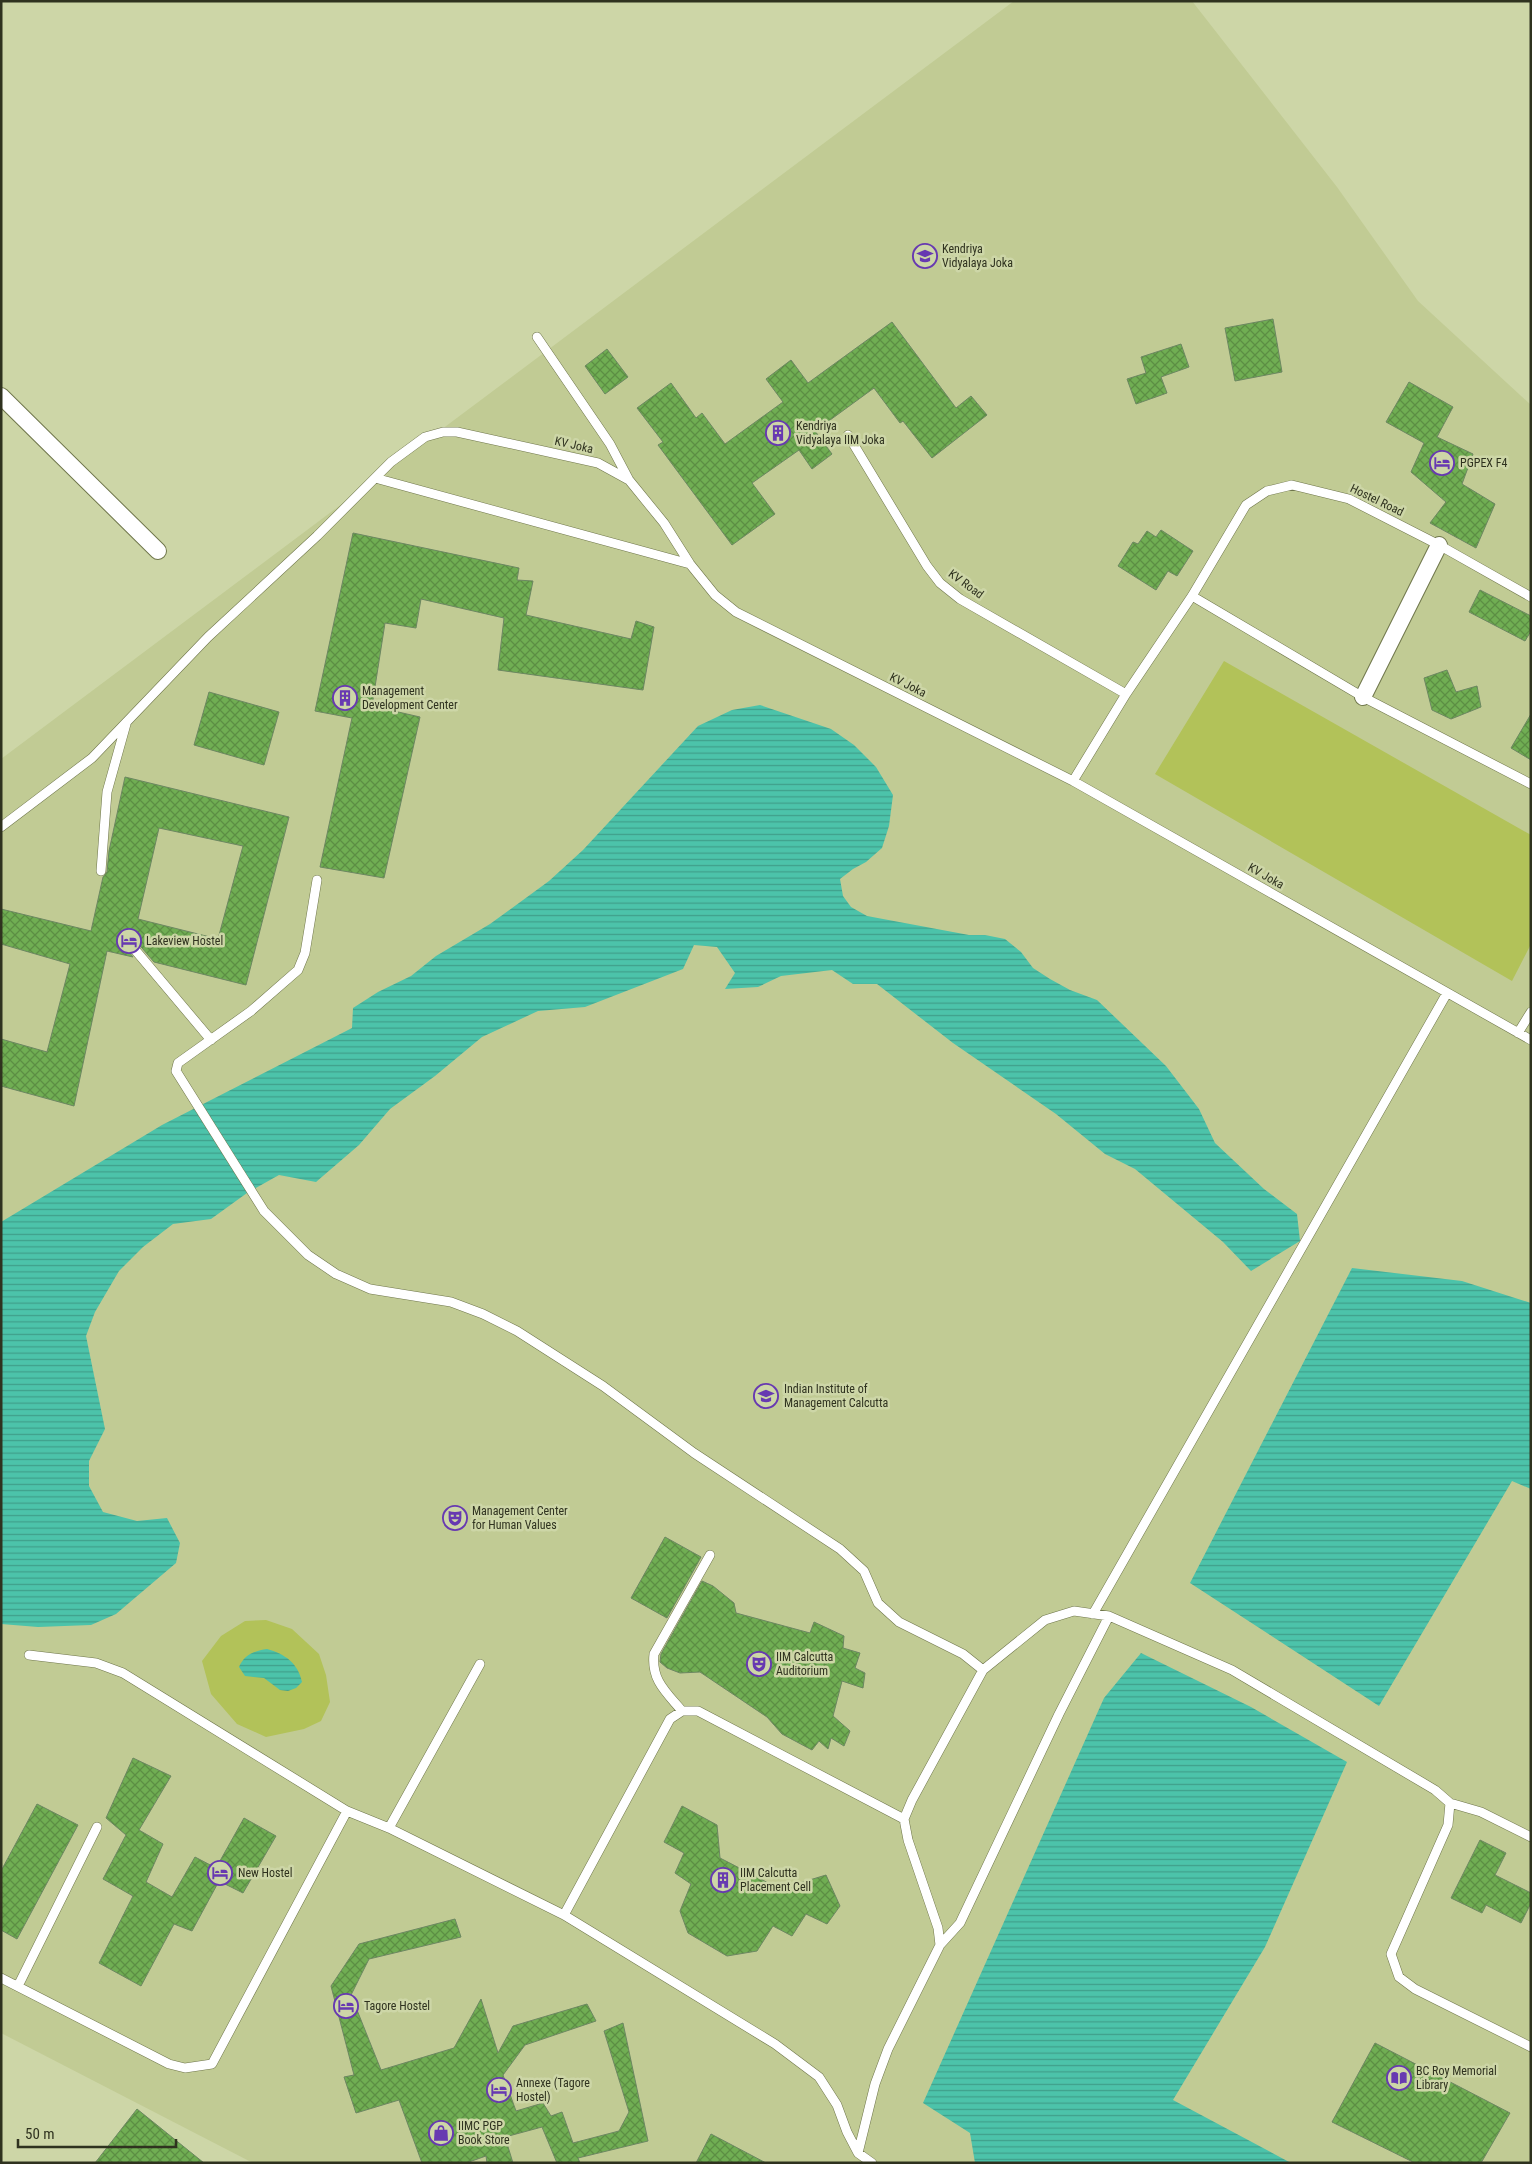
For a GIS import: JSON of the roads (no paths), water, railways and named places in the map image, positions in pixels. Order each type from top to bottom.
[{"type":"street","points":[[1,396],[158,551]]},
{"type":"street","points":[[1363,697],[1439,545]]},
{"type":"lane","points":[[537,337],[610,444],[629,480]]},
{"type":"lane","name":"KV Joka","points":[[1,827],[92,758],[208,637],[317,536],[391,462],[425,437],[443,432],[457,432],[598,464],[629,480],[664,522],[690,564],[716,595],[736,612],[1073,781],[1531,1040]]},
{"type":"lane","name":"KV Road","points":[[848,435],[940,583],[960,599],[1126,694]]},
{"type":"lane","points":[[375,478],[690,564]]},
{"type":"lane","name":"Hostel Road","points":[[1073,781],[1126,694],[1192,596],[1246,505],[1267,491],[1292,484],[1350,499],[1439,545],[1531,597]]},
{"type":"lane","points":[[1192,596],[1363,697],[1531,784]]},
{"type":"lane","points":[[101,871],[108,792],[126,722]]},
{"type":"lane","points":[[318,880],[305,954],[298,970],[251,1011],[178,1063],[176,1071],[264,1212],[308,1255],[336,1274],[370,1289],[451,1302],[518,1331],[603,1386],[694,1453],[840,1549],[864,1571],[878,1603],[899,1622],[963,1654],[984,1670]]},
{"type":"lane","points":[[131,945],[211,1040]]},
{"type":"lane","points":[[1093,1614],[1447,993]]},
{"type":"lane","points":[[1518,1033],[1531,1012]]},
{"type":"lane","points":[[682,1711],[658,1682],[653,1667],[654,1654],[710,1555]]},
{"type":"lane","points":[[940,1945],[938,1928],[908,1840],[904,1819],[912,1800],[954,1721],[984,1670],[1046,1620],[1074,1611],[1109,1616],[1232,1670],[1435,1790],[1450,1803],[1481,1812],[1531,1837]]},
{"type":"lane","points":[[858,2153],[874,2084],[888,2049],[940,1945],[960,1923],[1055,1723],[1109,1616]]},
{"type":"lane","points":[[29,1654],[96,1663],[123,1673],[348,1811],[389,1828],[564,1915],[775,2044],[819,2077],[837,2105],[846,2132],[858,2153],[872,2163]]},
{"type":"lane","points":[[389,1828],[480,1664]]},
{"type":"lane","points":[[564,1915],[670,1719],[682,1711],[698,1711],[904,1819]]},
{"type":"lane","points":[[1450,1803],[1448,1825],[1391,1954],[1399,1977],[1415,1989],[1531,2047]]},
{"type":"lane","points":[[1,1978],[169,2064],[185,2068],[212,2064],[348,1811]]},
{"type":"lane","points":[[18,1986],[97,1827]]},
{"type":"water","points":[[760,705],[831,729],[854,745],[876,767],[893,795],[889,826],[882,848],[866,862],[840,879],[843,896],[851,907],[867,916],[969,935],[985,935],[1005,939],[1021,952],[1033,968],[1070,990],[1097,1000],[1166,1066],[1199,1109],[1215,1143],[1264,1189],[1297,1214],[1300,1241],[1251,1271],[1223,1242],[1135,1169],[1105,1154],[1056,1114],[953,1043],[877,984],[853,984],[832,970],[781,976],[758,987],[725,989],[735,973],[717,947],[694,945],[683,969],[585,1007],[538,1011],[482,1037],[435,1076],[390,1109],[359,1145],[316,1182],[279,1175],[247,1193],[211,1219],[173,1224],[143,1247],[119,1271],[95,1312],[86,1336],[105,1429],[89,1461],[89,1486],[103,1512],[137,1521],[167,1518],[180,1543],[176,1563],[116,1614],[91,1625],[38,1627],[1,1624],[1,1222],[162,1125],[352,1028],[353,1008],[378,992],[411,976],[436,956],[490,924],[549,881],[583,850],[698,726],[732,710]]},
{"type":"water","points":[[1352,1268],[1462,1281],[1531,1303],[1531,1489],[1512,1481],[1379,1706],[1190,1583]]},
{"type":"water","points":[[267,1649],[280,1654],[294,1665],[302,1682],[296,1688],[288,1691],[280,1690],[264,1678],[245,1676],[239,1667],[244,1659],[254,1652]]},
{"type":"water","points":[[1141,1653],[1251,1707],[1347,1762],[1265,1947],[1173,2100],[1291,2163],[975,2163],[970,2133],[923,2103],[1104,1698]]},
{"type":"place","name":"Kendriya Vidyalaya Joka","points":[[925,256]]},
{"type":"place","name":"Kendriya Vidyalaya IIM Joka","points":[[778,433]]},
{"type":"place","name":"PGPEX F4","points":[[1442,463]]},
{"type":"place","name":"Management Development Center","points":[[345,698]]},
{"type":"place","name":"Lakeview Hostel","points":[[129,941]]},
{"type":"place","name":"Indian Institute of Management Calcutta","points":[[766,1396]]},
{"type":"place","name":"Management Center for Human Values","points":[[455,1518]]},
{"type":"place","name":"IIM Calcutta Auditorium","points":[[759,1664]]},
{"type":"place","name":"New Hostel","points":[[220,1873]]},
{"type":"place","name":"IIM Calcutta Placement Cell","points":[[723,1880]]},
{"type":"place","name":"Tagore Hostel","points":[[346,2006]]},
{"type":"place","name":"BC Roy Memorial Library","points":[[1399,2078]]},
{"type":"place","name":"Annexe (Tagore Hostel)","points":[[499,2090]]},
{"type":"place","name":"IIMC PGP Book Store","points":[[441,2133]]}]
